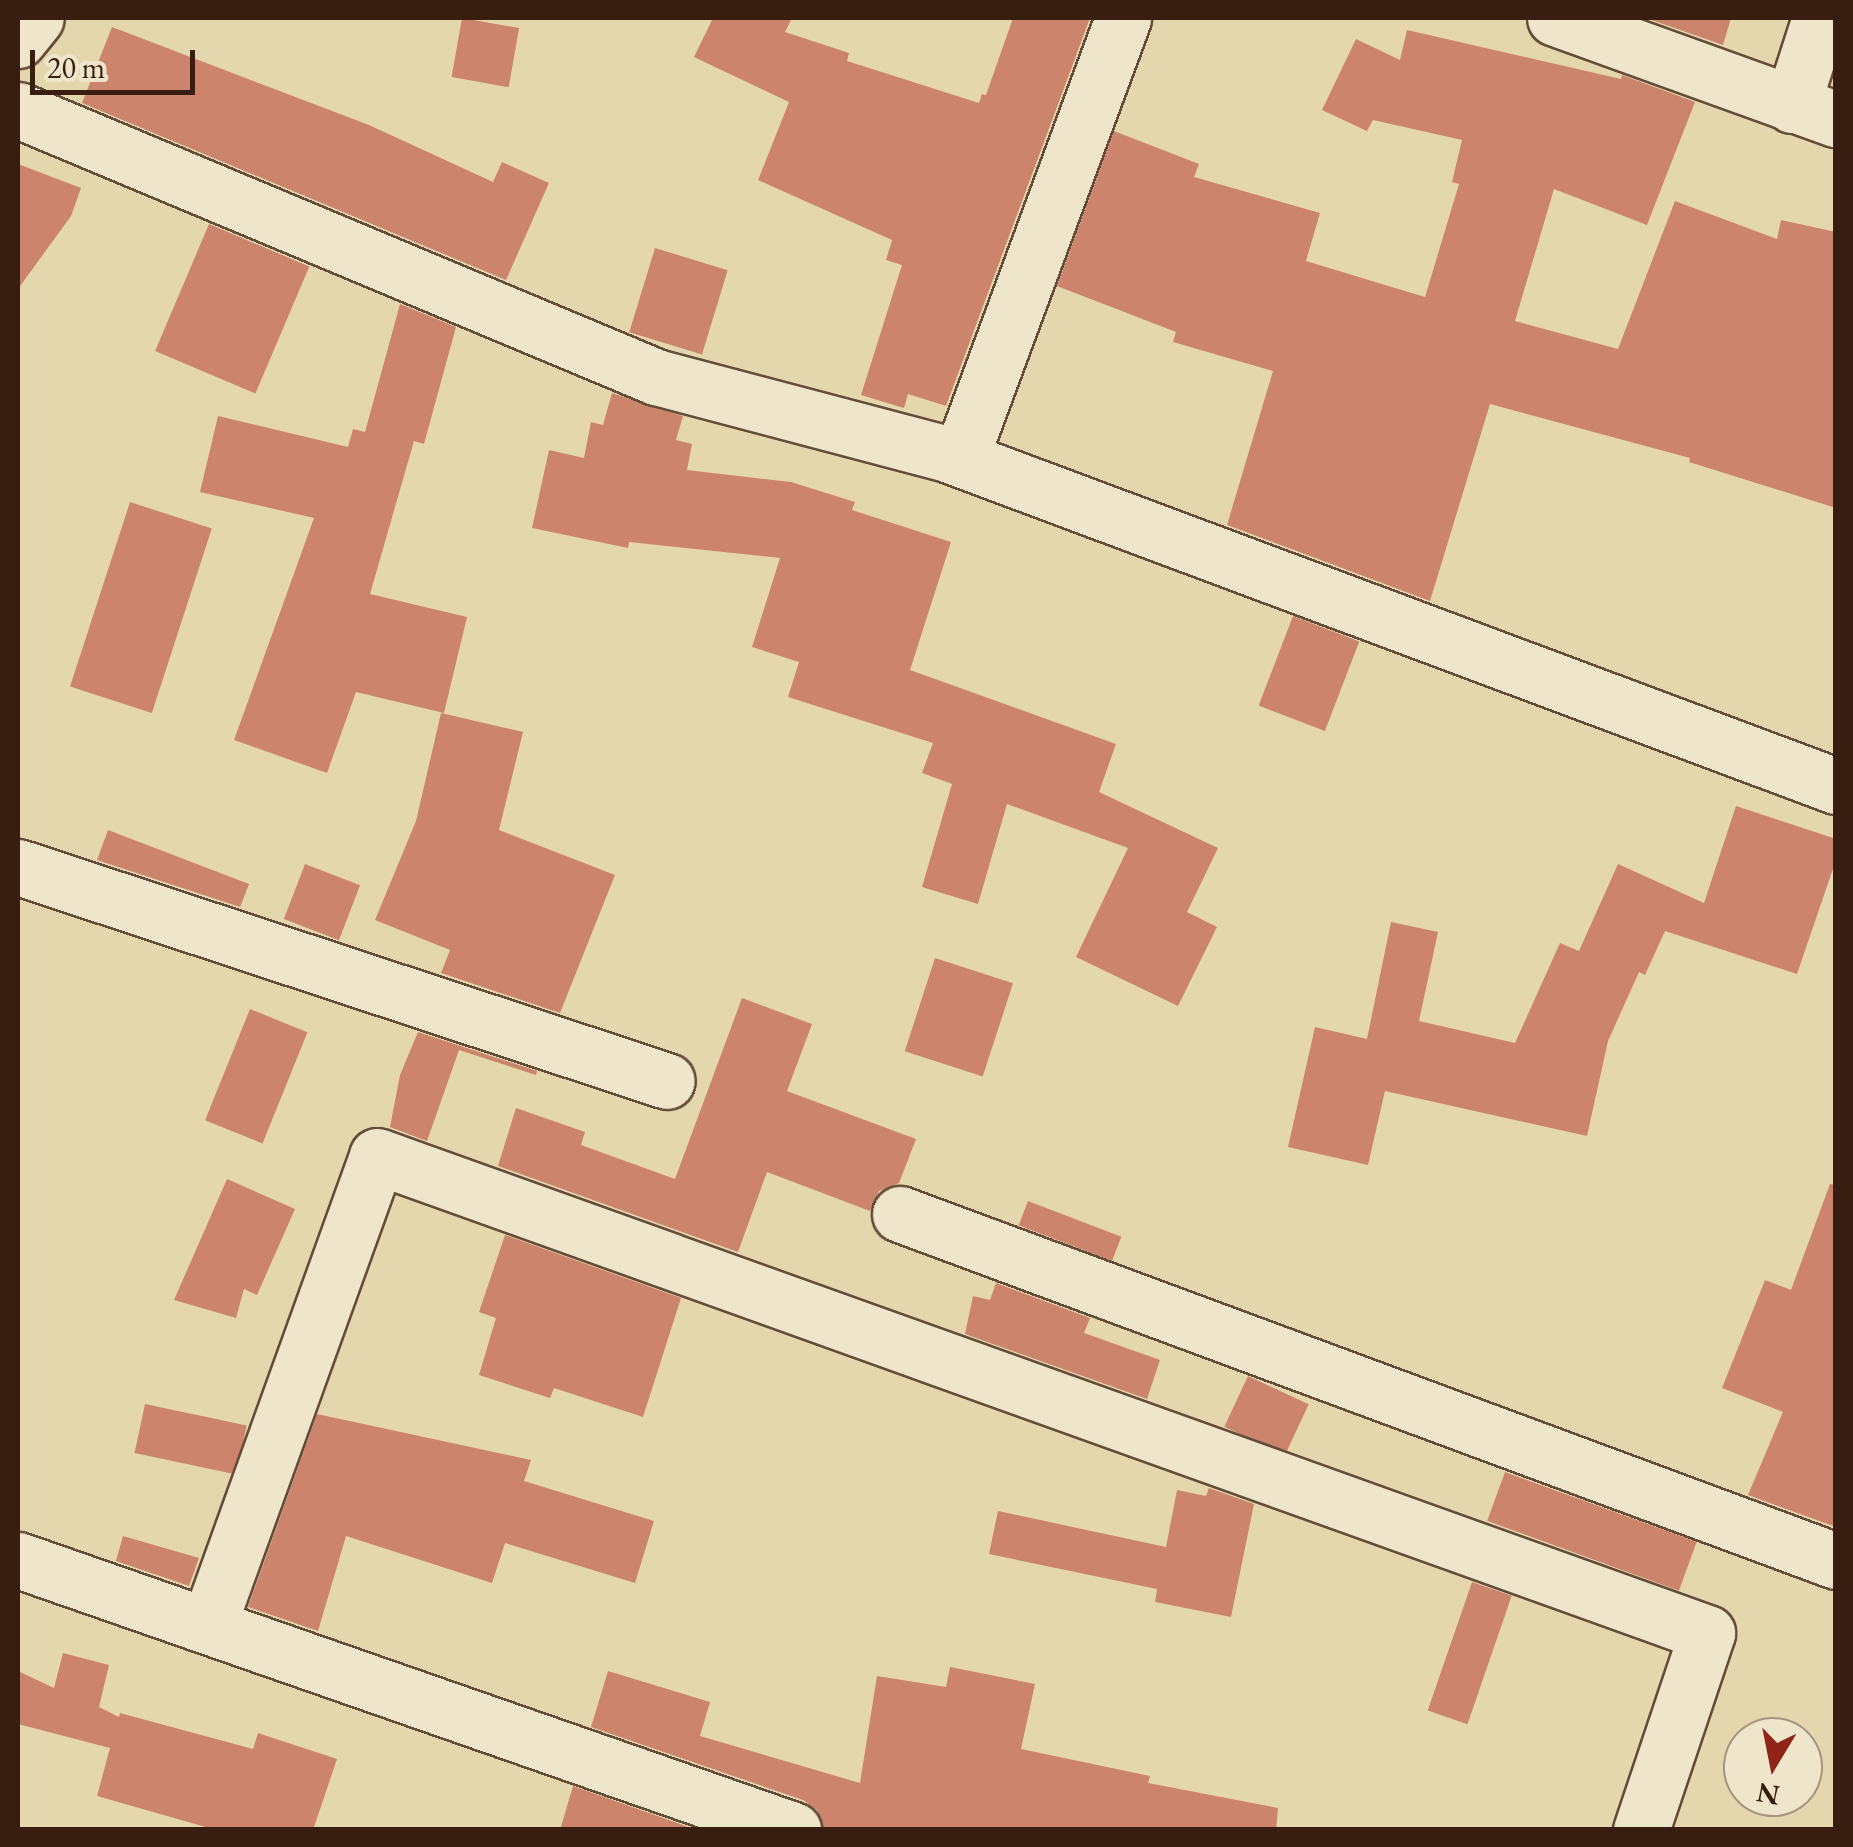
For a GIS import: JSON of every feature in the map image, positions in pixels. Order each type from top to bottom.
[{"type":"street","points":[[18,40],[36,18]]},
{"type":"street","points":[[960,459],[1123,18]]},
{"type":"street","points":[[1555,18],[1814,112],[1820,18]]},
{"type":"street","points":[[18,110],[656,377],[960,459],[1836,786]]},
{"type":"street","points":[[18,867],[666,1081]]},
{"type":"street","points":[[208,1626],[377,1156],[1707,1632],[1640,1830]]},
{"type":"street","points":[[900,1214],[1836,1561]]},
{"type":"street","points":[[18,1560],[793,1830]]},
{"type":"building","points":[[462,18],[519,28],[509,87],[452,77]]},
{"type":"building","points":[[713,18],[792,18],[785,32],[849,53],[847,61],[979,103],[982,94],[986,95],[1013,18],[1090,18],[946,406],[908,394],[904,408],[861,395],[902,265],[886,260],[892,240],[758,180],[789,102],[694,57]]},
{"type":"building","points":[[1646,18],[1731,18],[1723,45]]},
{"type":"building","points":[[112,27],[369,125],[493,182],[502,162],[549,183],[506,280],[82,103]]},
{"type":"building","points":[[1407,30],[1621,79],[1622,75],[1695,102],[1647,225],[1554,189],[1515,321],[1618,349],[1675,201],[1777,239],[1781,220],[1836,232],[1836,508],[1689,462],[1690,458],[1490,404],[1430,601],[1227,525],[1273,371],[1173,342],[1176,332],[1057,286],[1114,131],[1199,164],[1194,177],[1320,213],[1306,261],[1425,297],[1459,184],[1452,182],[1462,140],[1373,120],[1367,131],[1322,110],[1356,39],[1400,60]]},
{"type":"building","points":[[18,164],[81,188],[71,216],[18,289]]},
{"type":"building","points":[[209,224],[309,267],[255,394],[155,351]]},
{"type":"building","points":[[655,248],[728,270],[702,354],[629,332]]},
{"type":"building","points":[[400,304],[456,327],[424,444],[414,441],[370,594],[467,617],[444,713],[356,692],[327,773],[234,740],[314,518],[200,492],[218,416],[348,447],[353,429],[365,432]]},
{"type":"building","points":[[612,393],[683,416],[676,440],[692,444],[687,470],[791,482],[855,502],[852,510],[951,542],[910,670],[1116,744],[1099,792],[1218,848],[1187,912],[1217,927],[1178,1006],[1076,957],[1128,848],[1007,804],[978,904],[922,887],[952,784],[922,773],[933,743],[788,697],[799,662],[752,647],[780,558],[629,542],[628,548],[532,528],[549,450],[584,458],[591,422],[603,425]]},
{"type":"building","points":[[130,502],[212,529],[152,713],[70,687]]},
{"type":"building","points":[[1293,616],[1359,641],[1325,731],[1259,706]]},
{"type":"building","points":[[441,713],[523,732],[499,830],[615,875],[560,1013],[441,973],[450,950],[375,920],[416,821]]},
{"type":"building","points":[[1736,806],[1836,839],[1836,860],[1797,974],[1665,931],[1645,975],[1639,972],[1608,1041],[1587,1136],[1385,1091],[1368,1165],[1288,1147],[1315,1027],[1367,1039],[1391,922],[1438,932],[1419,1021],[1515,1043],[1560,943],[1579,951],[1618,864],[1704,903]]},
{"type":"building","points":[[108,830],[249,884],[240,907],[97,860]]},
{"type":"building","points":[[305,864],[360,885],[339,940],[284,919]]},
{"type":"building","points":[[935,958],[1013,983],[983,1077],[905,1051]]},
{"type":"building","points":[[742,998],[812,1024],[787,1091],[916,1139],[899,1183],[879,1191],[870,1211],[767,1172],[738,1252],[498,1166],[516,1108],[585,1132],[581,1145],[675,1179]]},
{"type":"building","points":[[250,1009],[307,1032],[263,1143],[205,1120]]},
{"type":"building","points":[[418,1032],[537,1071],[536,1075],[459,1050],[427,1141],[390,1127],[400,1075]]},
{"type":"building","points":[[227,1179],[295,1209],[257,1295],[244,1289],[236,1318],[174,1300]]},
{"type":"building","points":[[1830,1184],[1836,1185],[1836,1527],[1748,1495],[1783,1412],[1722,1388],[1765,1280],[1791,1290]]},
{"type":"building","points":[[1028,1201],[1121,1237],[1112,1261],[1019,1225]]},
{"type":"building","points":[[505,1235],[681,1298],[643,1417],[554,1388],[550,1398],[479,1375],[496,1318],[479,1312]]},
{"type":"building","points":[[996,1283],[1090,1318],[1084,1333],[1160,1360],[1147,1399],[965,1334],[973,1296],[990,1300]]},
{"type":"building","points":[[1248,1376],[1309,1404],[1285,1455],[1224,1427]]},
{"type":"building","points":[[145,1404],[247,1426],[236,1475],[135,1453]]},
{"type":"building","points":[[317,1414],[531,1460],[524,1481],[654,1521],[635,1583],[505,1543],[492,1583],[346,1536],[318,1631],[248,1607]]},
{"type":"building","points":[[1505,1472],[1697,1542],[1679,1591],[1487,1521]]},
{"type":"building","points":[[1209,1488],[1254,1504],[1231,1617],[1155,1602],[1157,1589],[989,1554],[998,1511],[1166,1547],[1177,1490],[1206,1496]]},
{"type":"building","points":[[123,1536],[199,1558],[189,1586],[116,1561]]},
{"type":"building","points":[[1472,1582],[1512,1596],[1467,1724],[1428,1711]]},
{"type":"building","points":[[63,1653],[109,1665],[99,1707],[119,1717],[120,1713],[253,1749],[258,1733],[337,1759],[313,1830],[216,1830],[97,1796],[110,1748],[18,1724],[18,1671],[54,1688]]},
{"type":"building","points":[[950,1667],[1035,1684],[1021,1749],[1150,1776],[1148,1783],[1278,1808],[1276,1830],[823,1830],[817,1810],[803,1800],[591,1727],[608,1671],[710,1702],[700,1736],[860,1783],[877,1676],[946,1687]]},
{"type":"building","points":[[573,1786],[697,1830],[560,1830]]}]
